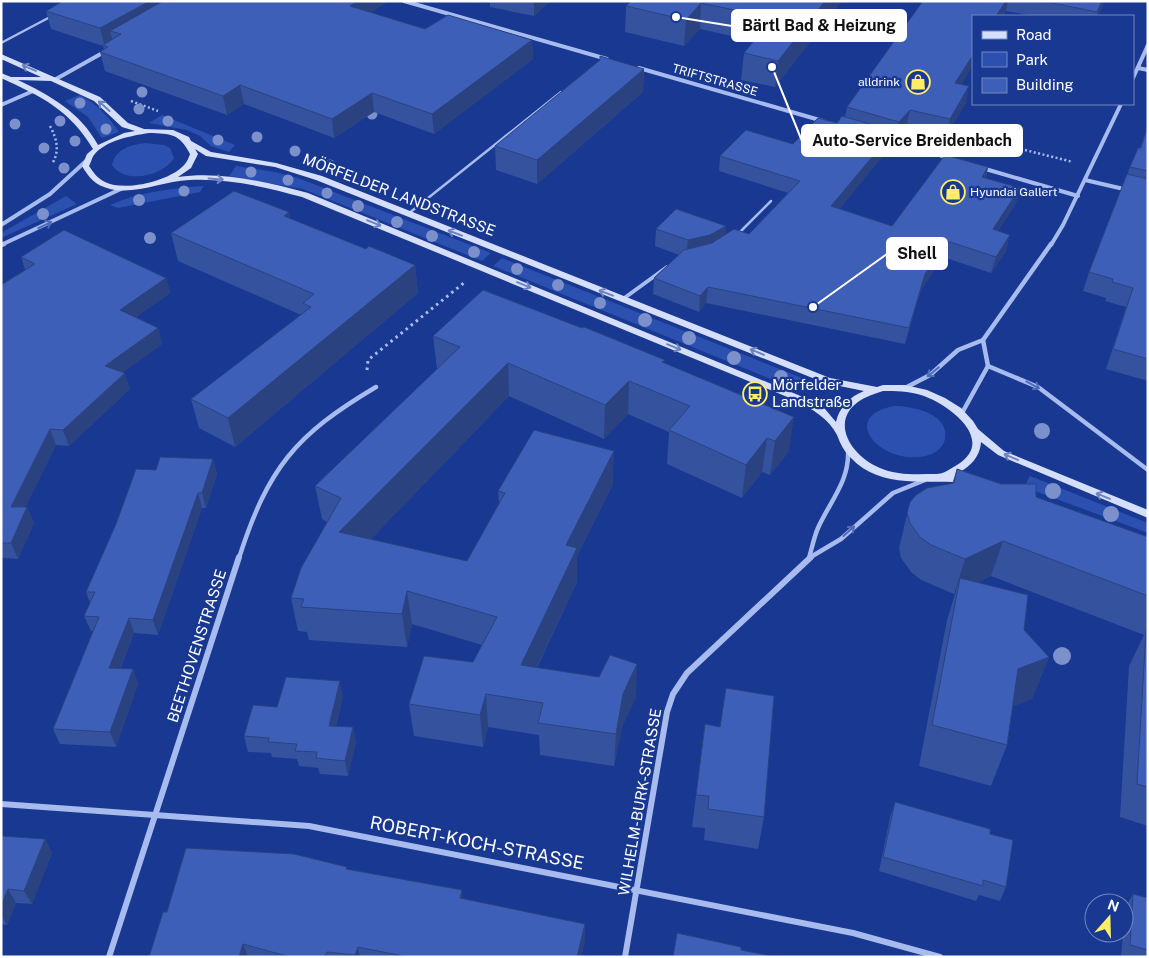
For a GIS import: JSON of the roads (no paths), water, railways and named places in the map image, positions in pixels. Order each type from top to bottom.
[{"type":"main road","name":"MÖRFELDER LANDSTRASSE","points":[[1,56],[56,79],[96,99],[131,128],[175,134],[209,154],[276,164],[319,178],[828,381],[877,390]]},
{"type":"main road","name":"MÖRFELDER LANDSTRASSE","points":[[4,76],[31,80],[56,79]]},
{"type":"main road","name":"MÖRFELDER LANDSTRASSE","points":[[4,76],[53,101],[77,119],[86,128],[96,148]]},
{"type":"main road","name":"MÖRFELDER LANDSTRASSE","points":[[87,161],[96,148],[114,138],[145,131]]},
{"type":"main road","points":[[168,180],[185,169],[192,160],[194,151],[189,142]]},
{"type":"main road","points":[[87,161],[86,168],[92,178],[105,185],[124,188],[146,186],[168,180],[192,178],[240,181],[305,195],[800,399],[822,411],[839,430],[848,449],[858,459],[874,470],[890,476],[926,480],[946,476],[957,471],[970,460],[974,452],[975,432]]},
{"type":"main road","name":"MÖRFELDER LANDSTRASSE","points":[[839,430],[840,420],[846,407],[864,394],[877,390],[904,388],[924,392],[944,400],[962,413],[975,432],[1000,453],[1148,514]]},
{"type":"main road","points":[[946,476],[978,480]]},
{"type":"street","points":[[404,1],[613,61]]},
{"type":"street","points":[[1134,76],[1148,45]]},
{"type":"street","points":[[56,79],[109,50]]},
{"type":"street","name":"TRIFTSTRASSE","points":[[630,66],[833,124]]},
{"type":"street","points":[[1138,68],[1148,70]]},
{"type":"street","points":[[1,105],[33,91]]},
{"type":"street","points":[[904,388],[930,375],[958,350],[983,340],[1039,264],[1078,196],[1121,105]]},
{"type":"street","points":[[880,138],[955,160]]},
{"type":"street","points":[[1,225],[50,194],[87,161]]},
{"type":"street","points":[[974,165],[1078,196]]},
{"type":"street","points":[[1086,180],[1130,190]]},
{"type":"street","points":[[1,245],[124,188]]},
{"type":"street","points":[[962,413],[988,366],[983,340]]},
{"type":"street","points":[[988,366],[1038,387],[1148,470]]},
{"type":"street","name":"BEETHOVENSTRASSE","points":[[109,957],[252,517],[272,474],[307,432],[338,409],[376,387]]},
{"type":"street","name":"WILHELM-BURK-STRASSE","points":[[809,558],[819,527],[840,493],[849,457],[848,449]]},
{"type":"street","name":"WILHELM-BURK-STRASSE","points":[[625,957],[667,712],[673,694],[687,673],[809,558],[841,539],[893,493],[926,480]]},
{"type":"street","name":"ROBERT-KOCH-STRASSE","points":[[1,804],[309,826],[853,933],[940,957]]},
{"type":"lane","points":[[1,43],[53,15]]},
{"type":"lane","points":[[596,64],[604,58]]},
{"type":"lane","points":[[407,214],[566,88]]},
{"type":"lane","points":[[730,242],[771,201]]},
{"type":"lane","points":[[623,299],[659,271],[672,266]]},
{"type":"place","name":"Bärtl Bad & Heizung","points":[[676,17]]},
{"type":"place","name":"Auto-Service Breidenbach","points":[[772,67]]},
{"type":"place","name":"alldrink","points":[[918,82]]},
{"type":"place","name":"Hyundai Gallert","points":[[953,192]]},
{"type":"place","name":"Shell","points":[[813,307]]},
{"type":"place","name":"Mörfelder Landstraße","points":[[755,394]]}]
